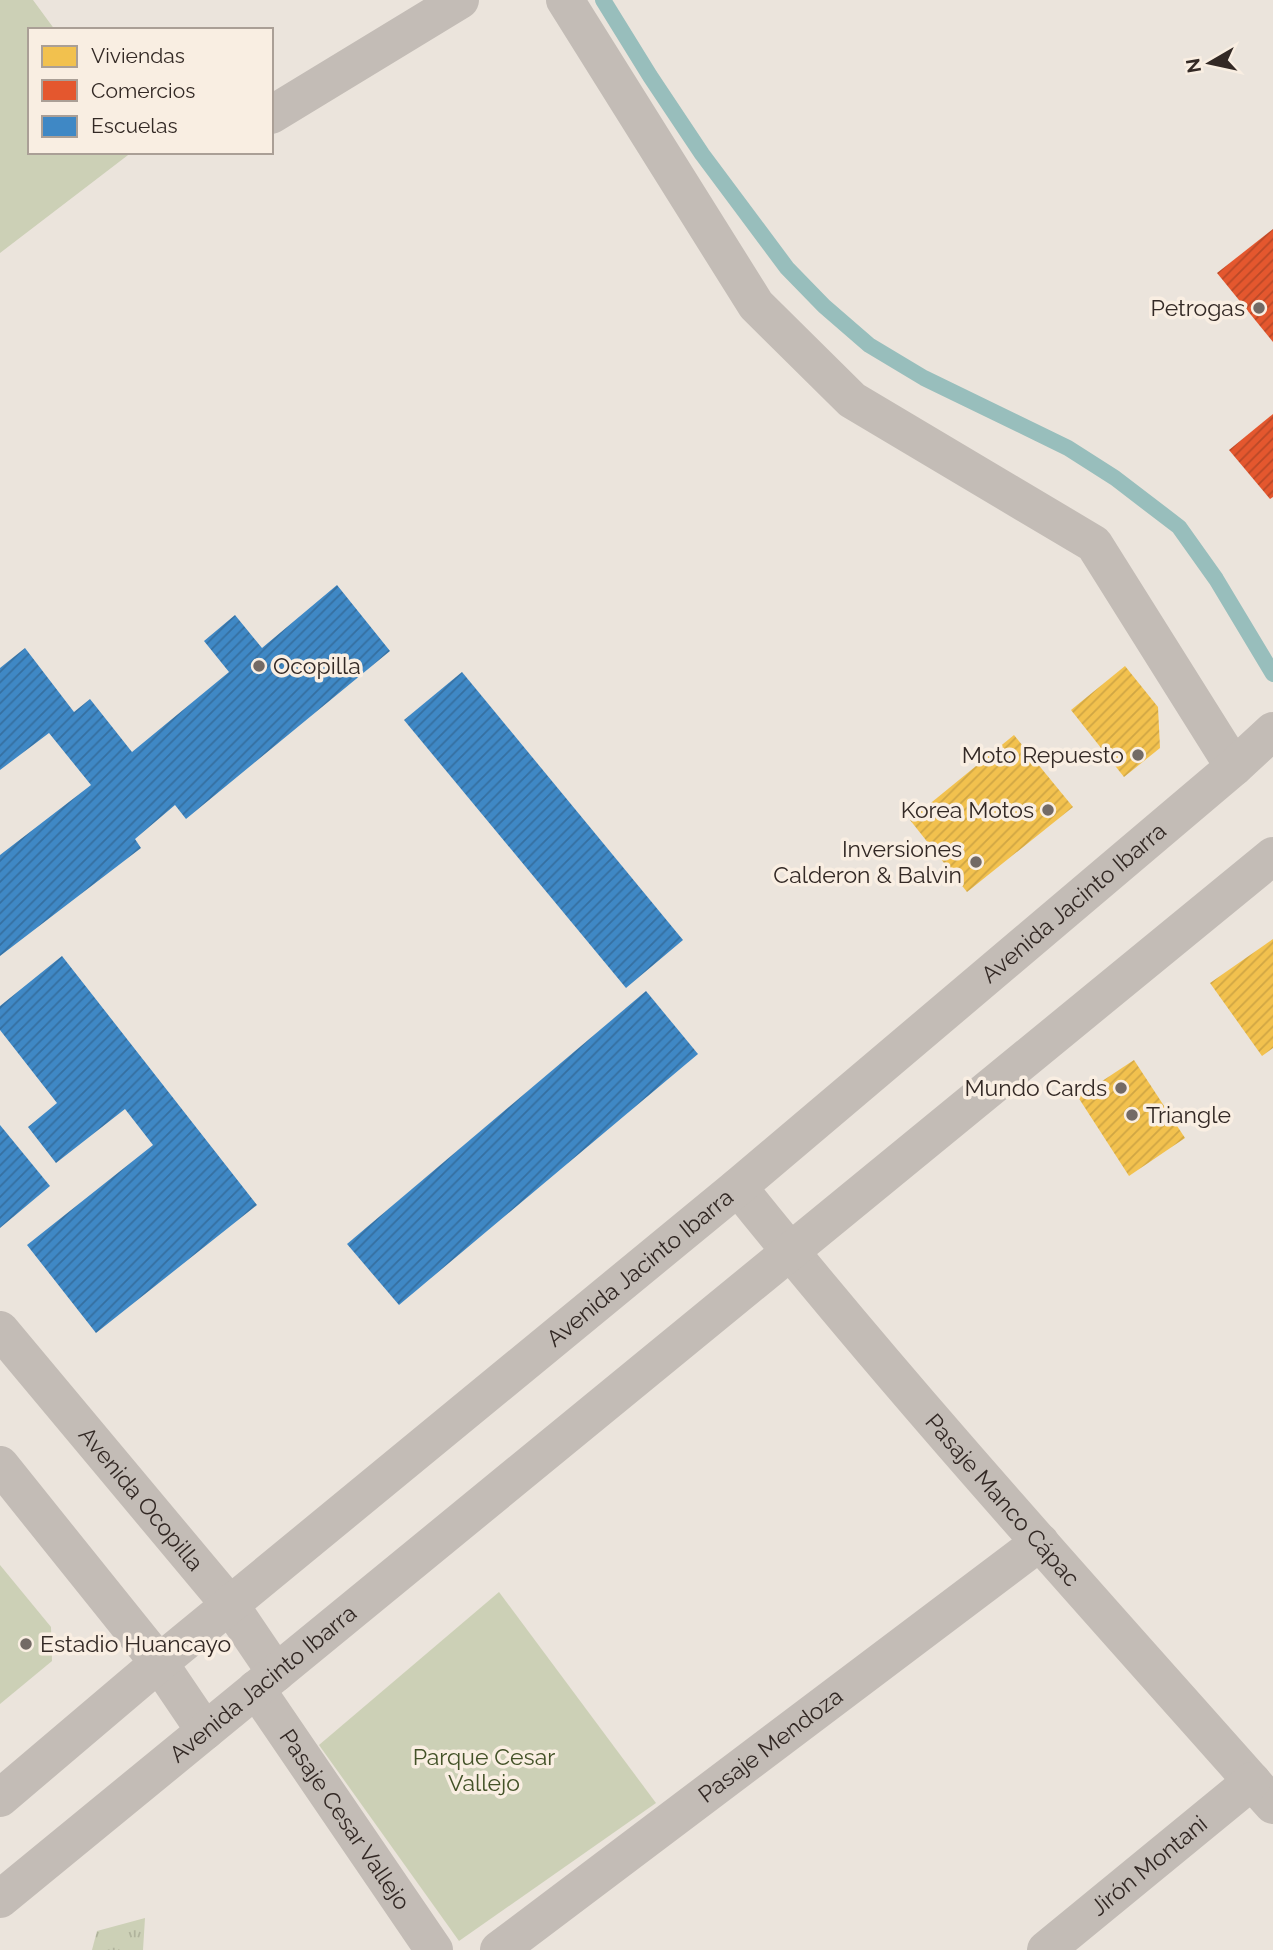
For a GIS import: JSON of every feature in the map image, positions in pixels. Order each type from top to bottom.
[{"type":"street","points":[[273,114],[460,0]]},
{"type":"street","points":[[565,0],[756,305],[852,400],[1094,544],[1239,762]]},
{"type":"street","name":"Avenida Jacinto Ibarra","points":[[0,1798],[159,1663],[738,1187],[1273,731]]},
{"type":"street","name":"Avenida Jacinto Ibarra","points":[[0,1899],[1273,856]]},
{"type":"street","name":"Pasaje Manco Cápac","points":[[738,1187],[790,1252],[1040,1542],[1263,1793]]},
{"type":"street","name":"Avenida Ocopilla","points":[[0,1330],[230,1605],[266,1681]]},
{"type":"street","points":[[0,1465],[159,1663],[205,1731]]},
{"type":"street","name":"Pasaje Mendoza","points":[[499,1950],[1040,1542]]},
{"type":"street","name":"Pasaje Cesar Vallejo","points":[[266,1681],[434,1950]]},
{"type":"street","name":"Jirón Montani","points":[[1046,1950],[1263,1793]]},
{"type":"green space","points":[[0,0],[33,0],[54,28],[28,28],[28,154],[129,154],[0,253]]},
{"type":"green space","name":"Estadio Huancayo","points":[[0,1565],[51,1627],[52,1661],[0,1704]]},
{"type":"green space","name":"Parque Cesar Vallejo","points":[[499,1592],[656,1803],[459,1941],[319,1745]]},
{"type":"green space","points":[[145,1918],[143,1950],[92,1950],[97,1931]]},
{"type":"building: Viviendas","points":[[1125,666],[1158,707],[1160,748],[1124,777],[1071,710]]},
{"type":"building: Viviendas","points":[[1014,735],[1073,807],[967,892],[910,820]]},
{"type":"building: Viviendas","points":[[1273,939],[1273,1048],[1262,1056],[1210,983]]},
{"type":"building: Viviendas","points":[[1134,1060],[1185,1138],[1129,1176],[1078,1097]]},
{"type":"building: Comercios","name":"Petrogas","points":[[1273,229],[1273,342],[1217,273]]},
{"type":"building: Comercios","points":[[1273,414],[1273,497],[1270,499],[1229,450]]},
{"type":"building: Escuelas","points":[[337,585],[390,651],[186,819],[175,805],[135,839],[141,848],[0,956],[0,855],[91,785],[49,733],[0,770],[0,668],[25,648],[74,712],[90,699],[132,752],[229,672],[204,641],[235,615],[262,648]]},
{"type":"building: Escuelas","points":[[462,672],[683,940],[626,988],[404,720]]},
{"type":"building: Escuelas","points":[[62,956],[257,1205],[96,1333],[27,1245],[153,1145],[125,1109],[56,1163],[28,1127],[57,1103],[0,1030],[0,1006]]},
{"type":"building: Escuelas","points":[[646,991],[698,1054],[399,1305],[347,1244]]},
{"type":"building: Escuelas","points":[[0,1125],[50,1186],[0,1228]]},
{"type":"waterway","points":[[603,0],[702,154],[787,268],[824,306],[869,345],[924,378],[1068,448],[1115,478],[1179,527],[1216,579],[1273,674]]},
{"type":"place","name":"Petrogas","points":[[1259,308]]},
{"type":"place","name":"Ocopilla","points":[[259,666]]},
{"type":"place","name":"Moto Repuesto","points":[[1138,755]]},
{"type":"place","name":"Korea Motos","points":[[1048,810]]},
{"type":"place","name":"Inversiones Calderon & Balvin","points":[[976,862]]},
{"type":"place","name":"Mundo Cards","points":[[1121,1088]]},
{"type":"place","name":"Triangle","points":[[1132,1115]]},
{"type":"place","name":"Estadio Huancayo","points":[[26,1644]]}]
